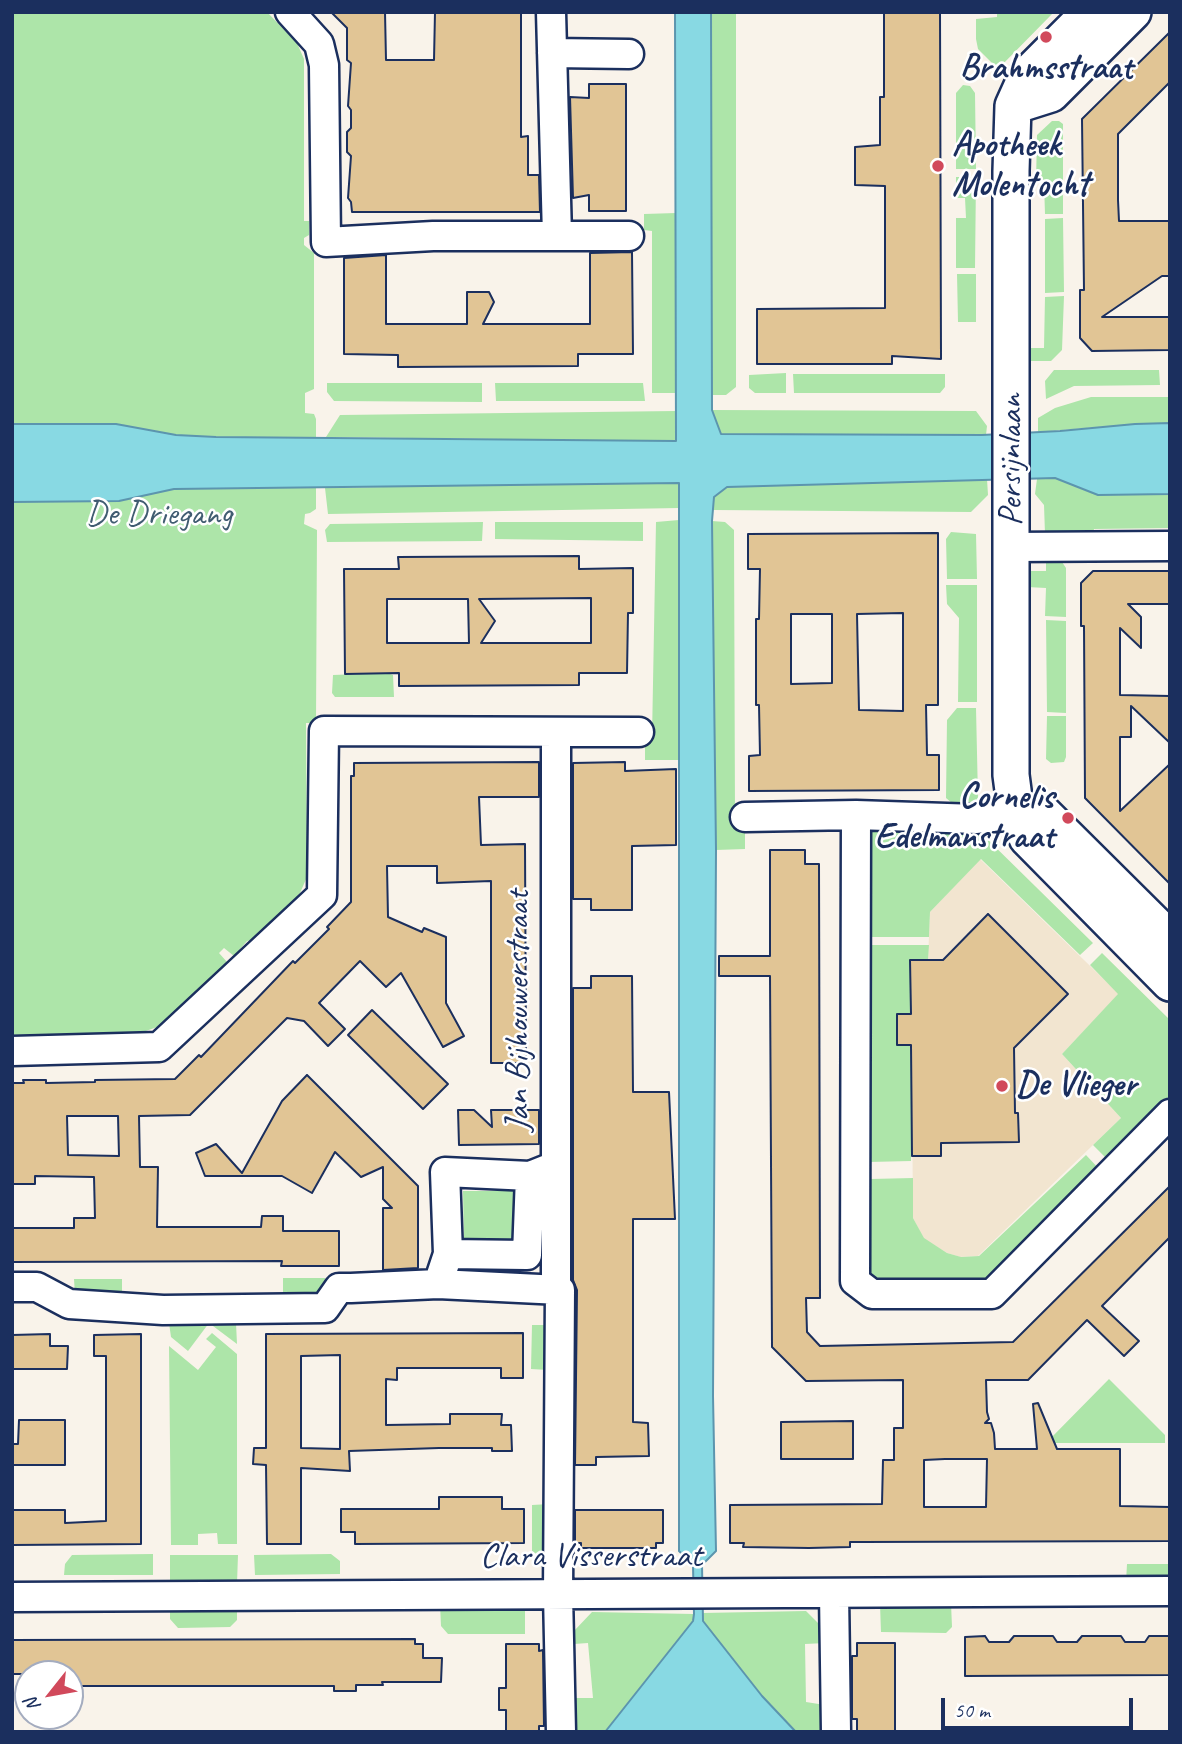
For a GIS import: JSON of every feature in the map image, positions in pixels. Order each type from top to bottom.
[{"type":"street","points":[[290,12],[319,44],[324,65],[326,242],[433,236],[629,236]]},
{"type":"street","points":[[551,12],[557,236]]},
{"type":"street","name":"Persijnlaan","points":[[1090,12],[1027,75],[1013,106],[1011,775],[1018,813],[1027,838],[1170,983]]},
{"type":"street","points":[[1013,106],[1051,94],[1133,12]]},
{"type":"street","points":[[552,53],[629,54]]},
{"type":"street","points":[[1012,547],[1170,546]]},
{"type":"street","points":[[12,1051],[159,1047],[322,895],[324,731],[639,732]]},
{"type":"street","name":"Jan Bijhouwerstraat","points":[[556,732],[543,1171],[558,1290],[561,1732]]},
{"type":"street","points":[[745,817],[856,815],[976,819],[1018,813],[1043,813],[1170,939]]},
{"type":"street","points":[[856,815],[855,1281],[872,1294],[992,1294],[1170,1114]]},
{"type":"street","points":[[438,1284],[448,1254],[445,1172],[543,1171],[527,1255],[448,1254]]},
{"type":"street","points":[[12,1287],[37,1287],[69,1304],[163,1310],[325,1308],[339,1288],[438,1284],[558,1290]]},
{"type":"street","name":"Clara Visserstraat","points":[[12,1597],[1170,1591]]},
{"type":"street","points":[[834,1593],[836,1732]]},
{"type":"shaded area","name":"De Vlieger","points":[[980,859],[1119,994],[1062,1054],[1121,1118],[978,1256],[960,1257],[947,1253],[924,1239],[913,1218],[911,960],[928,960],[930,912]]},
{"type":"green space","name":"De Driegang","points":[[12,12],[267,12],[297,43],[304,59],[304,221],[309,221],[309,235],[304,238],[304,245],[314,253],[314,389],[305,393],[305,413],[314,414],[316,419],[316,438],[305,438],[305,487],[316,487],[316,509],[305,514],[304,524],[317,530],[316,723],[306,723],[307,877],[300,893],[289,907],[252,940],[247,941],[234,956],[224,948],[219,953],[227,962],[163,1025],[137,1034],[12,1035]]},
{"type":"green space","points":[[711,12],[736,12],[736,387],[726,395],[712,395]]},
{"type":"green space","points":[[997,12],[1054,12],[1000,67],[996,67],[978,49],[976,19],[997,17]]},
{"type":"green space","points":[[963,85],[970,86],[975,93],[976,169],[956,169],[956,93]]},
{"type":"green space","points":[[1052,121],[1063,124],[1063,214],[1045,214],[1044,183],[1036,182],[1037,135]]},
{"type":"green space","points":[[956,177],[976,177],[975,268],[956,268],[956,218],[966,218],[965,198],[956,198]]},
{"type":"green space","points":[[676,213],[676,393],[652,393],[652,231],[644,230],[644,214]]},
{"type":"green space","points":[[1063,218],[1064,292],[1045,293],[1045,219]]},
{"type":"green space","points":[[957,274],[976,274],[976,322],[958,322]]},
{"type":"green space","points":[[1064,296],[1062,350],[1051,361],[1024,361],[1024,348],[1044,348],[1045,297]]},
{"type":"green space","points":[[1054,370],[1159,370],[1160,385],[1074,386],[1046,399],[1045,381]]},
{"type":"green space","points":[[786,373],[786,393],[755,393],[749,388],[749,375]]},
{"type":"green space","points":[[793,374],[945,374],[945,387],[940,393],[794,393]]},
{"type":"green space","points":[[327,383],[482,383],[482,402],[334,401],[327,392]]},
{"type":"green space","points":[[495,383],[643,383],[645,401],[496,401]]},
{"type":"green space","points":[[1091,397],[1170,397],[1170,423],[1038,432],[1038,418],[1055,408]]},
{"type":"green space","points":[[712,410],[976,411],[987,426],[986,435],[721,434]]},
{"type":"green space","points":[[676,411],[677,441],[326,437],[340,415]]},
{"type":"green space","points":[[1054,478],[1097,495],[1170,494],[1170,528],[1094,529],[1093,534],[1045,534],[1044,505],[1035,494],[1037,479]]},
{"type":"green space","points":[[987,479],[988,495],[971,512],[713,510],[714,497],[727,487]]},
{"type":"green space","points":[[679,482],[679,508],[328,514],[325,488]]},
{"type":"green space","points":[[679,520],[679,760],[645,760],[645,743],[652,737],[656,522]]},
{"type":"green space","points":[[712,521],[725,522],[734,530],[735,817],[745,827],[745,849],[716,850]]},
{"type":"green space","points":[[483,522],[482,541],[327,542],[325,530],[330,524]]},
{"type":"green space","points":[[495,522],[643,522],[643,541],[495,539]]},
{"type":"green space","points":[[951,532],[976,534],[977,579],[947,579],[946,539]]},
{"type":"green space","points":[[1046,562],[1062,562],[1066,568],[1066,617],[1045,616],[1046,588],[1027,587],[1026,571],[1046,571]]},
{"type":"green space","points":[[946,585],[977,585],[977,702],[958,702],[959,618],[947,604]]},
{"type":"green space","points":[[1046,620],[1066,621],[1066,713],[1047,712]]},
{"type":"green space","points":[[333,675],[393,675],[394,697],[335,697],[332,693]]},
{"type":"green space","points":[[957,708],[976,708],[978,798],[972,804],[952,803],[946,798],[947,720]]},
{"type":"green space","points":[[1047,716],[1066,716],[1064,762],[1051,763],[1046,759]]},
{"type":"green space","points":[[870,829],[978,830],[1093,943],[1080,955],[981,859],[930,912],[929,937],[868,937]]},
{"type":"green space","points":[[869,945],[929,945],[928,960],[911,960],[911,1015],[897,1016],[897,1044],[911,1045],[911,1161],[869,1162]]},
{"type":"green space","points":[[1102,953],[1170,1020],[1170,1100],[1108,1160],[1093,1145],[1121,1118],[1062,1054],[1118,994],[1090,965]]},
{"type":"green space","points":[[1086,1155],[1101,1171],[988,1278],[871,1280],[871,1179],[913,1178],[913,1218],[924,1238],[947,1253],[961,1257],[979,1256]]},
{"type":"green space","points":[[463,1191],[513,1191],[513,1241],[464,1241]]},
{"type":"green space","points":[[283,1278],[325,1278],[325,1289],[322,1295],[283,1298]]},
{"type":"green space","points":[[74,1279],[122,1279],[122,1299],[75,1295]]},
{"type":"green space","points":[[231,1318],[236,1323],[237,1344],[209,1323],[188,1351],[171,1337],[169,1323]]},
{"type":"green space","points":[[532,1325],[549,1325],[548,1370],[531,1369]]},
{"type":"green space","points":[[212,1333],[237,1354],[237,1544],[218,1544],[217,1533],[198,1534],[198,1545],[171,1545],[169,1346],[198,1370],[216,1347],[206,1339]]},
{"type":"green space","points":[[1109,1379],[1165,1435],[1165,1443],[1051,1443],[1049,1440]]},
{"type":"green space","points":[[550,1504],[549,1557],[541,1557],[532,1551],[532,1505]]},
{"type":"green space","points":[[153,1554],[153,1575],[64,1575],[65,1564],[72,1555]]},
{"type":"green space","points":[[331,1554],[340,1561],[340,1574],[255,1575],[254,1555]]},
{"type":"green space","points":[[170,1555],[238,1555],[237,1583],[170,1583]]},
{"type":"green space","points":[[1127,1564],[1170,1564],[1170,1582],[1126,1582]]},
{"type":"green space","points":[[525,1603],[525,1634],[448,1634],[441,1626],[440,1604]]},
{"type":"green space","points":[[951,1603],[952,1627],[946,1633],[881,1632],[880,1604]]},
{"type":"green space","points":[[237,1606],[237,1620],[230,1627],[178,1628],[170,1619],[170,1610]]},
{"type":"green space","points":[[806,1611],[825,1630],[826,1643],[805,1644],[806,1702],[825,1705],[825,1732],[796,1732],[762,1696],[703,1621],[702,1613]]},
{"type":"green space","points":[[592,1612],[694,1614],[693,1621],[605,1732],[573,1732],[573,1698],[593,1698],[588,1643],[574,1644],[574,1631]]},
{"type":"water","points":[[675,12],[711,12],[712,410],[721,434],[982,435],[1170,423],[1170,494],[1098,495],[1055,478],[727,487],[714,497],[712,521],[716,850],[713,1396],[716,1551],[702,1565],[703,1621],[762,1696],[796,1732],[605,1732],[693,1621],[694,1614],[693,1565],[679,1551],[679,483],[174,489],[119,501],[12,502],[12,424],[116,424],[176,435],[216,437],[676,441]]},
{"type":"building","points":[[331,12],[385,12],[386,60],[434,60],[435,12],[521,12],[521,137],[528,136],[528,175],[539,175],[540,212],[352,212],[348,198],[351,156],[347,152],[347,132],[351,128],[351,110],[348,106],[351,63],[347,60],[347,28]]},
{"type":"building","points":[[884,12],[940,12],[941,359],[892,356],[892,364],[757,364],[757,309],[885,308],[885,186],[855,185],[855,147],[880,145],[880,97],[884,97]]},
{"type":"building","points":[[1170,32],[1170,82],[1118,134],[1118,200],[1119,221],[1170,221],[1170,276],[1162,276],[1102,317],[1170,317],[1170,350],[1092,351],[1080,338],[1080,290],[1084,290],[1082,119]]},
{"type":"building","points":[[589,84],[626,84],[626,211],[589,211],[589,195],[573,198],[570,97],[589,98]]},
{"type":"building","points":[[632,252],[633,354],[578,354],[578,366],[398,367],[398,355],[344,354],[344,258],[386,255],[386,324],[467,324],[467,292],[489,292],[494,302],[483,324],[590,324],[590,253]]},
{"type":"building","points":[[938,533],[938,705],[926,705],[927,755],[939,755],[939,790],[749,791],[749,756],[760,755],[759,705],[756,705],[756,619],[759,619],[760,569],[748,569],[748,534]],"holes":[[[903,613],[903,711],[859,710],[857,614]],[[791,614],[832,614],[832,683],[791,684]]]},
{"type":"building","points":[[579,556],[579,569],[633,568],[633,613],[628,613],[627,673],[579,673],[579,685],[399,686],[399,673],[345,674],[344,569],[399,569],[398,557]],"holes":[[[591,598],[591,643],[481,643],[495,621],[479,599]],[[387,599],[468,599],[469,643],[387,643]]]},
{"type":"building","points":[[1093,571],[1170,571],[1170,604],[1128,604],[1141,617],[1141,648],[1120,628],[1120,695],[1170,696],[1170,743],[1131,706],[1131,737],[1120,737],[1120,811],[1170,764],[1170,884],[1085,798],[1084,626],[1081,626],[1081,583]]},
{"type":"building","points":[[539,762],[539,797],[479,797],[481,845],[525,844],[526,1063],[491,1063],[491,881],[437,883],[437,866],[387,866],[388,917],[422,932],[424,928],[446,937],[446,1003],[464,1036],[443,1047],[401,973],[386,987],[360,961],[319,1003],[345,1029],[328,1046],[304,1021],[287,1018],[190,1115],[139,1116],[140,1167],[158,1167],[157,1227],[261,1227],[262,1216],[283,1216],[283,1231],[339,1231],[339,1266],[281,1266],[282,1261],[12,1262],[12,1228],[74,1228],[74,1218],[95,1218],[94,1177],[35,1176],[35,1184],[12,1184],[12,1083],[24,1083],[23,1080],[46,1080],[46,1083],[175,1079],[199,1055],[201,1057],[293,961],[295,963],[329,929],[327,927],[351,902],[351,776],[354,776],[354,763]],"holes":[[[67,1116],[118,1116],[119,1156],[68,1155]]]},
{"type":"building","points":[[625,762],[625,771],[676,769],[676,845],[632,846],[632,910],[591,910],[591,899],[573,899],[573,763]]},
{"type":"building","points":[[770,850],[805,850],[805,864],[819,864],[820,1298],[806,1298],[807,1332],[820,1346],[1013,1342],[1170,1186],[1170,1237],[1102,1306],[1139,1341],[1124,1356],[1087,1320],[1028,1380],[986,1380],[989,1419],[985,1423],[991,1423],[995,1449],[1037,1449],[1033,1404],[1038,1403],[1057,1449],[1120,1449],[1120,1506],[1170,1507],[1170,1541],[850,1542],[850,1547],[809,1548],[743,1547],[744,1543],[730,1543],[730,1505],[882,1504],[883,1460],[894,1460],[894,1428],[903,1428],[903,1380],[806,1381],[772,1347],[770,976],[719,976],[719,956],[770,956]],"holes":[[[987,1459],[986,1507],[924,1507],[924,1460]]]},
{"type":"building","points":[[988,914],[1068,994],[1014,1048],[1015,1113],[1018,1113],[1019,1142],[941,1143],[941,1156],[912,1156],[911,1045],[897,1045],[897,1014],[911,1014],[910,960],[943,960]]},
{"type":"building","points":[[591,976],[632,976],[633,1092],[669,1092],[675,1219],[633,1219],[633,1422],[648,1423],[649,1456],[596,1457],[596,1465],[575,1465],[577,1290],[573,1280],[573,988],[591,988]]},
{"type":"building","points":[[372,1010],[448,1084],[423,1109],[348,1035]]},
{"type":"building","points":[[307,1075],[418,1186],[418,1268],[383,1270],[383,1208],[392,1208],[383,1199],[383,1167],[361,1177],[335,1152],[312,1193],[282,1176],[205,1176],[196,1153],[216,1144],[242,1173],[282,1101]]},
{"type":"building","points":[[458,1110],[474,1110],[492,1127],[491,1110],[539,1110],[539,1144],[459,1145]]},
{"type":"building","points":[[523,1333],[523,1378],[501,1378],[501,1368],[397,1368],[397,1380],[386,1379],[386,1425],[450,1424],[450,1414],[502,1414],[501,1425],[511,1425],[512,1451],[492,1451],[492,1448],[439,1448],[349,1451],[350,1471],[301,1468],[301,1544],[267,1544],[266,1465],[253,1464],[254,1448],[266,1448],[266,1334]],"holes":[[[340,1355],[340,1449],[301,1448],[301,1356]]]},
{"type":"building","points":[[50,1334],[50,1346],[68,1346],[67,1369],[12,1369],[12,1335]]},
{"type":"building","points":[[141,1334],[141,1544],[12,1545],[12,1510],[65,1510],[65,1523],[106,1521],[106,1356],[94,1356],[94,1335]]},
{"type":"building","points":[[19,1420],[65,1420],[65,1465],[12,1465],[12,1444],[18,1444]]},
{"type":"building","points":[[853,1421],[853,1459],[781,1459],[781,1422]]},
{"type":"building","points":[[439,1497],[502,1497],[502,1509],[524,1509],[524,1543],[355,1544],[355,1532],[341,1532],[341,1509],[439,1509]]},
{"type":"building","points":[[575,1510],[663,1510],[663,1543],[656,1543],[656,1548],[581,1548],[581,1543],[575,1543]]},
{"type":"building","points":[[985,1636],[989,1642],[1009,1642],[1014,1636],[1053,1636],[1057,1642],[1077,1642],[1082,1636],[1121,1636],[1125,1642],[1145,1642],[1149,1636],[1170,1636],[1170,1675],[965,1676],[965,1637]]},
{"type":"building","points":[[415,1639],[415,1644],[423,1644],[423,1658],[442,1658],[441,1682],[382,1682],[383,1685],[356,1685],[356,1691],[334,1691],[334,1686],[84,1686],[84,1660],[14,1660],[12,1674],[12,1640]]},
{"type":"building","points":[[857,1643],[895,1643],[895,1732],[857,1732],[857,1719],[852,1719],[852,1656],[857,1656]]},
{"type":"building","points":[[506,1644],[539,1644],[539,1651],[543,1650],[544,1726],[539,1726],[539,1732],[506,1732],[506,1710],[499,1710],[499,1688],[506,1688]]},
{"type":"place","name":"Brahmsstraat","points":[[1046,37]]},
{"type":"place","name":"Apotheek Molentocht","points":[[938,166]]},
{"type":"place","name":"Cornelis Edelmanstraat","points":[[1068,818]]},
{"type":"place","name":"De Vlieger","points":[[1002,1086]]}]
